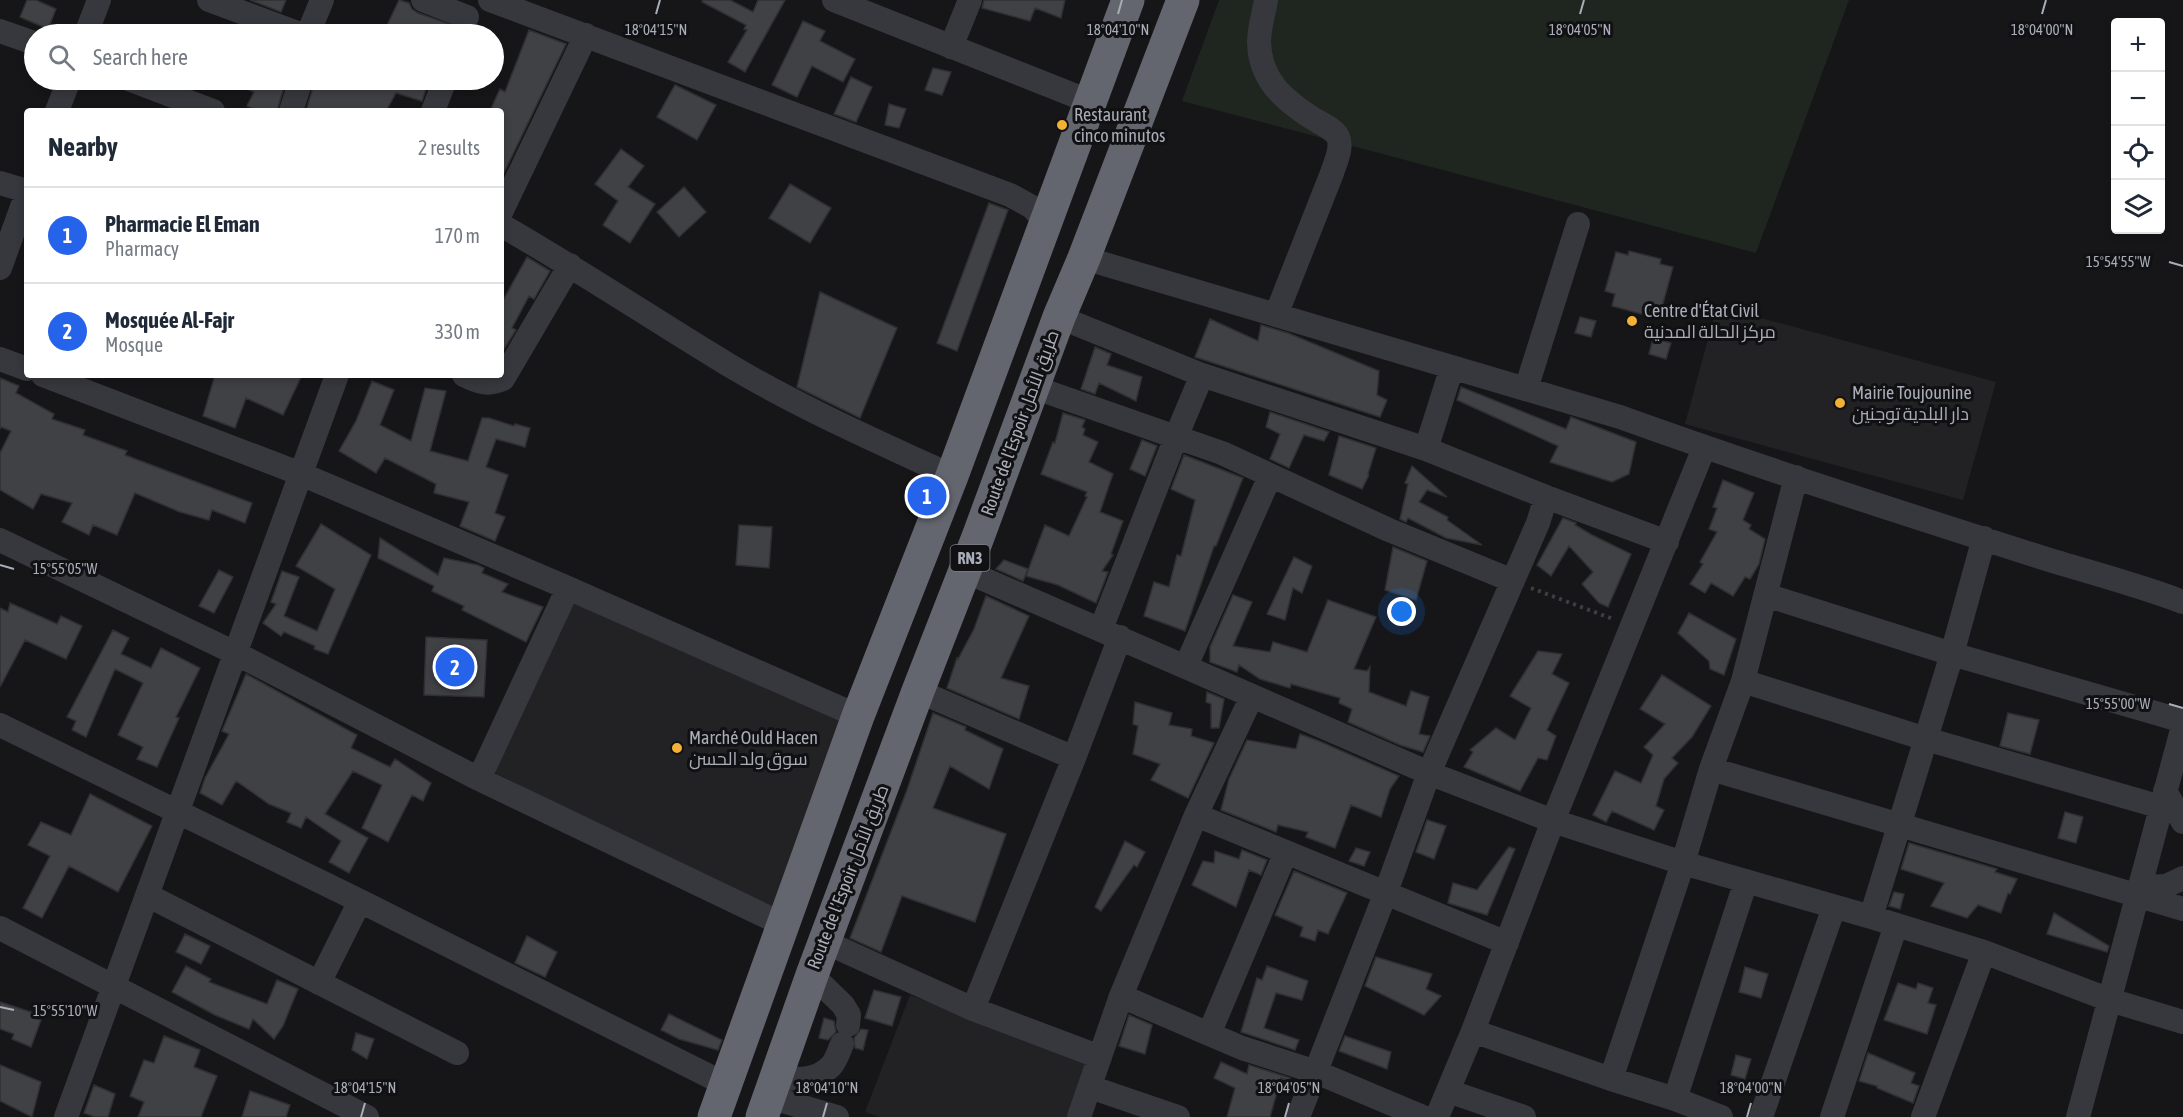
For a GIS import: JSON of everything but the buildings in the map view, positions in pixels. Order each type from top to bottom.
[{"type":"highway","name":"RN3","points":[[714,1117],[858,716],[952,476],[1128,0]]},
{"type":"highway","name":"Route de l’Espoir طريق الأمل","points":[[769,1097],[812,975],[1059,317],[1183,0]]},
{"type":"street","points":[[90,24],[99,0]]},
{"type":"street","points":[[209,0],[273,24]]},
{"type":"street","points":[[312,24],[322,0]]},
{"type":"street","points":[[423,0],[467,17]]},
{"type":"street","points":[[490,0],[1010,195],[1032,207],[1045,221]]},
{"type":"street","points":[[834,0],[1091,102]]},
{"type":"street","points":[[951,47],[970,0]]},
{"type":"street","points":[[1266,0],[1259,42],[1264,67],[1272,85],[1288,103],[1333,132],[1339,140],[1339,149],[1332,173],[1276,315]]},
{"type":"street","points":[[0,31],[24,39]]},
{"type":"street","points":[[504,206],[586,35]]},
{"type":"street","points":[[58,108],[65,90]]},
{"type":"street","points":[[157,90],[205,108]]},
{"type":"street","points":[[292,108],[298,90]]},
{"type":"street","points":[[434,108],[441,90]]},
{"type":"street","points":[[0,183],[24,191]]},
{"type":"street","points":[[0,268],[24,200]]},
{"type":"street","points":[[1526,389],[1578,224]]},
{"type":"street","points":[[504,227],[570,265],[729,365],[852,430],[952,476]]},
{"type":"street","points":[[1084,258],[1620,417],[1704,448],[2150,589],[2183,602]]},
{"type":"street","points":[[504,377],[570,265]]},
{"type":"street","points":[[1059,317],[1202,375],[1426,449],[1666,542]]},
{"type":"street","points":[[0,358],[24,368]]},
{"type":"street","points":[[1426,449],[1452,367]]},
{"type":"street","points":[[973,1009],[1074,759],[1110,633],[1176,437],[1202,375]]},
{"type":"street","points":[[51,378],[301,474],[568,588],[858,716]]},
{"type":"street","points":[[66,1117],[336,378]]},
{"type":"street","points":[[470,378],[492,384],[504,378]]},
{"type":"street","points":[[1033,387],[1214,450],[1389,530],[1513,581]]},
{"type":"street","points":[[1437,1117],[1473,1031],[1553,821],[1704,448]]},
{"type":"street","points":[[1186,666],[1270,476]]},
{"type":"street","points":[[1611,1079],[1683,863],[1711,769],[1743,681],[1796,477]]},
{"type":"street","points":[[1298,1117],[1386,892],[1429,773],[1538,523],[1546,497]]},
{"type":"street","points":[[1871,917],[1952,654],[1984,538]]},
{"type":"street","points":[[0,540],[235,653],[479,779],[782,924]]},
{"type":"street","points":[[965,571],[1429,773],[1553,821],[1683,863],[1984,952],[2110,1000],[2183,1022]]},
{"type":"street","points":[[479,779],[568,588]]},
{"type":"street","points":[[1766,595],[1952,654],[2183,721]]},
{"type":"street","points":[[1743,681],[1926,739],[2163,799],[2183,822]]},
{"type":"street","points":[[918,691],[1074,759]]},
{"type":"street","points":[[1079,1117],[1121,996],[1196,815],[1252,696]]},
{"type":"street","points":[[0,725],[727,1085]]},
{"type":"street","points":[[2078,1117],[2183,726]]},
{"type":"street","points":[[1711,769],[1899,826],[2138,892],[2183,909]]},
{"type":"street","points":[[1196,815],[1507,943]]},
{"type":"street","points":[[1209,1034],[1286,852]]},
{"type":"street","points":[[2138,892],[2166,886],[2183,878]]},
{"type":"street","points":[[1675,1099],[1746,881]]},
{"type":"street","points":[[147,895],[457,1053]]},
{"type":"street","points":[[319,983],[360,902]]},
{"type":"street","points":[[1761,1117],[1834,907]]},
{"type":"street","points":[[1832,1117],[1896,925]]},
{"type":"street","points":[[0,928],[367,1117]]},
{"type":"street","points":[[825,942],[973,1009],[1100,1057]]},
{"type":"street","points":[[1923,1117],[1984,952]]},
{"type":"street","points":[[769,1097],[798,1081],[811,1078],[832,1065],[845,1035],[849,1015],[843,1005],[812,975]]},
{"type":"street","points":[[1121,996],[1242,1048],[1316,1072],[1423,1117]]},
{"type":"street","points":[[1473,1031],[1675,1099],[1721,1117]]},
{"type":"street","points":[[1090,1087],[1178,1117]]},
{"type":"street","points":[[1448,1091],[1524,1117]]},
{"type":"street","points":[[769,1097],[837,1117]]},
{"type":"path","points":[[1513,581],[1632,627]]},
{"type":"shaded area","points":[[1219,0],[1849,0],[1756,253],[1182,101]]},
{"type":"shaded area","name":"Mairie Toujounine دار البلدية توجنين","points":[[1717,306],[1996,382],[1963,500],[1685,424]]},
{"type":"shaded area","name":"Marché Ould Hacen سوق ولد الحسن","points":[[567,597],[867,728],[788,922],[486,768]]},
{"type":"shaded area","points":[[910,995],[1089,1063],[1069,1117],[880,1117],[865,1112]]},
{"type":"place","name":"Restaurant cinco minutos","points":[[1062,125]]},
{"type":"place","name":"Centre d'État Civil مركز الحالة المدنية","points":[[1632,321]]},
{"type":"place","name":"Mairie Toujounine دار البلدية توجنين","points":[[1840,403]]},
{"type":"place","name":"Pharmacie El Eman","points":[[927,496]]},
{"type":"place","name":"Mosquée Al-Fajr","points":[[455,667]]},
{"type":"place","name":"Marché Ould Hacen سوق ولد الحسن","points":[[677,748]]}]
